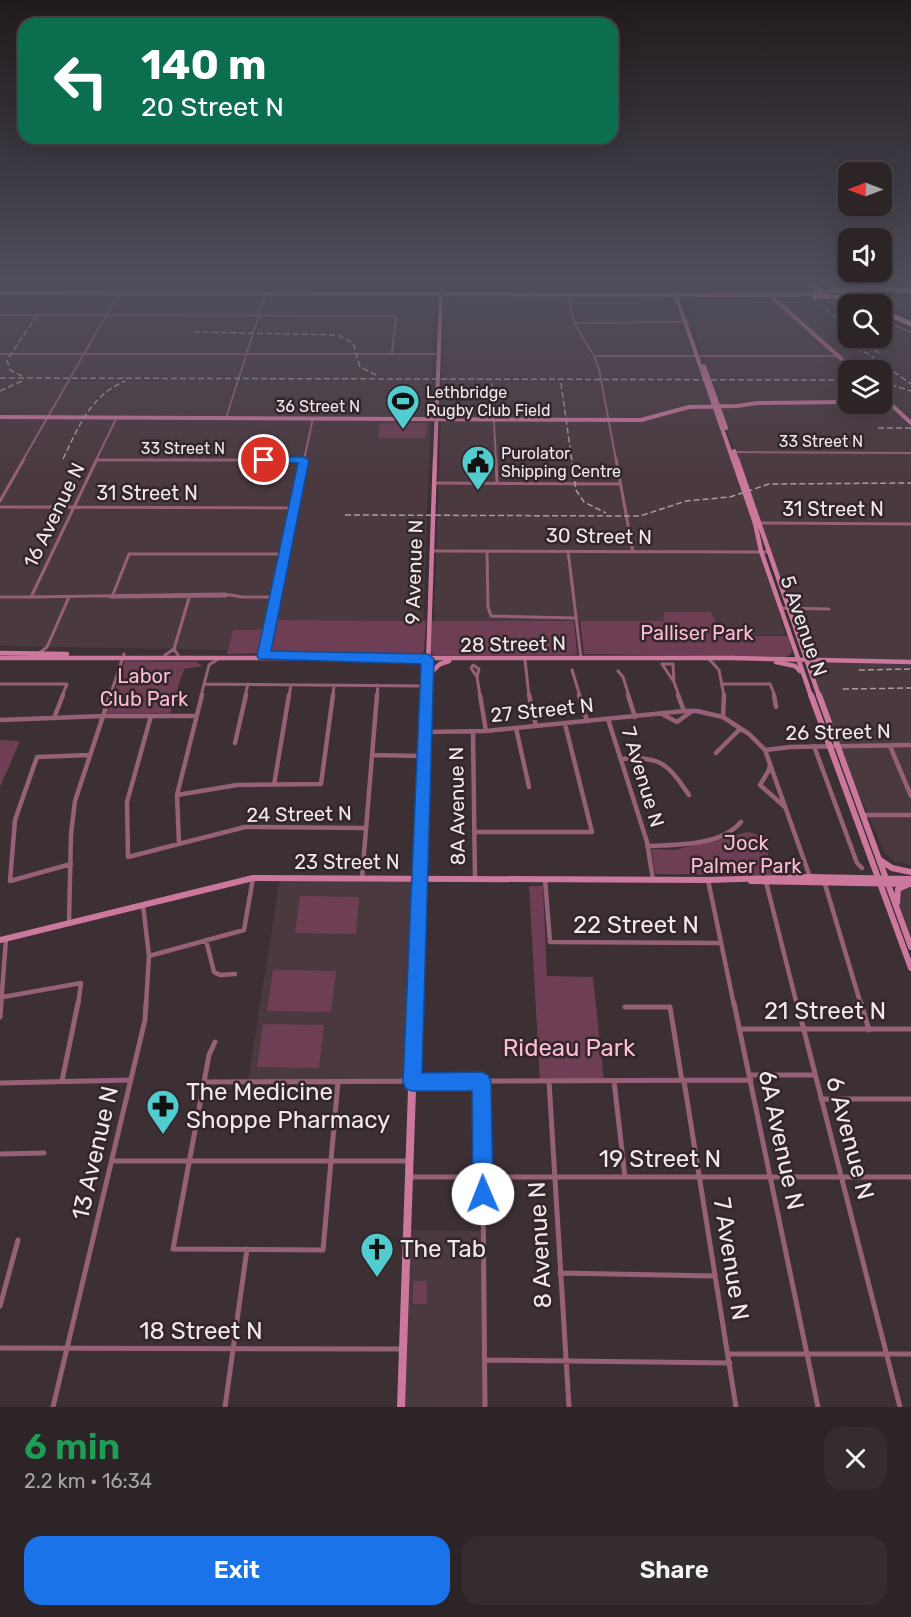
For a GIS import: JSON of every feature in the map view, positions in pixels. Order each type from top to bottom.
[{"type":"main road","name":"9 Avenue N","points":[[401,1407],[439,345]]},
{"type":"main road","name":"5 Avenue N","points":[[695,345],[768,552],[803,675],[883,881],[911,967]]},
{"type":"main road","points":[[826,345],[842,360]]},
{"type":"main road","name":"36 Street N","points":[[0,417],[641,420],[657,417],[677,409],[757,403],[838,402]]},
{"type":"main road","points":[[892,406],[911,423]]},
{"type":"main road","name":"5 Avenue N","points":[[758,523],[761,551],[806,661],[861,816],[878,857],[883,881],[898,911],[911,947]]},
{"type":"main road","name":"28 Street N","points":[[0,653],[196,659],[263,657]]},
{"type":"main road","name":"28 Street N","points":[[0,658],[178,655],[525,660],[756,658],[911,662]]},
{"type":"main road","name":"28 Street N","points":[[678,658],[734,658]]},
{"type":"main road","points":[[756,658],[795,666],[803,675]]},
{"type":"main road","points":[[426,677],[440,664],[454,659]]},
{"type":"main road","points":[[878,857],[887,866],[911,872]]},
{"type":"main road","name":"23 Street N","points":[[766,880],[810,877],[883,881]]},
{"type":"main road","name":"23 Street N","points":[[3,939],[253,878],[766,880],[825,884],[883,881]]},
{"type":"main road","points":[[883,881],[910,882]]},
{"type":"main road","points":[[898,911],[897,892],[910,882]]},
{"type":"street","points":[[0,501],[89,345]]},
{"type":"street","points":[[225,418],[249,345]]},
{"type":"street","points":[[392,354],[393,345]]},
{"type":"street","points":[[587,345],[594,356],[609,419],[633,552]]},
{"type":"street","points":[[0,354],[438,354]]},
{"type":"street","points":[[594,356],[837,356]]},
{"type":"street","points":[[492,384],[497,483]]},
{"type":"street","name":"16 Avenue N","points":[[0,597],[31,597],[117,417]]},
{"type":"street","points":[[263,657],[313,418]]},
{"type":"street","name":"33 Street N","points":[[732,452],[911,453]]},
{"type":"street","name":"33 Street N","points":[[97,460],[304,460]]},
{"type":"street","points":[[433,483],[620,484]]},
{"type":"street","name":"31 Street N","points":[[0,507],[294,508]]},
{"type":"street","name":"31 Street N","points":[[758,523],[911,524]]},
{"type":"street","points":[[568,550],[581,658]]},
{"type":"street","name":"30 Street N","points":[[431,551],[768,552]]},
{"type":"street","points":[[487,551],[488,607],[491,616],[576,618]]},
{"type":"street","points":[[113,596],[129,554],[284,554]]},
{"type":"street","points":[[165,655],[174,649],[189,596]]},
{"type":"street","points":[[31,597],[275,597]]},
{"type":"street","points":[[38,654],[47,647],[69,597]]},
{"type":"street","points":[[784,608],[829,609]]},
{"type":"street","points":[[47,647],[50,654]]},
{"type":"street","points":[[174,649],[178,655]]},
{"type":"street","points":[[69,922],[73,812],[89,755],[123,656]]},
{"type":"street","points":[[196,659],[205,661],[209,665]]},
{"type":"street","points":[[179,844],[177,795],[195,716],[209,665],[214,660],[222,659]]},
{"type":"street","points":[[709,659],[718,666],[725,696],[723,717],[765,750],[770,760],[810,877]]},
{"type":"street","points":[[718,666],[722,659]]},
{"type":"street","points":[[525,660],[526,681],[536,726]]},
{"type":"street","points":[[674,682],[673,664],[662,664],[674,682],[684,711]]},
{"type":"street","points":[[572,670],[587,721]]},
{"type":"street","name":"7 Avenue N","points":[[618,671],[623,677],[635,717]]},
{"type":"street","name":"8A Avenue N","points":[[477,676],[486,731]]},
{"type":"street","points":[[0,684],[67,684],[54,718]]},
{"type":"street","points":[[204,684],[426,686]]},
{"type":"street","points":[[235,743],[248,684]]},
{"type":"street","points":[[722,684],[770,684],[776,707]]},
{"type":"street","points":[[274,785],[291,685]]},
{"type":"street","points":[[177,795],[237,785],[321,784],[334,685]]},
{"type":"street","points":[[362,878],[378,685]]},
{"type":"street","name":"27 Street N","points":[[425,732],[486,731],[684,711],[723,717]]},
{"type":"street","name":"27 Street N","points":[[661,714],[677,722],[692,711]]},
{"type":"street","points":[[0,720],[103,716],[195,716]]},
{"type":"street","name":"24 Street N","points":[[151,716],[127,802],[128,857],[245,827],[366,828]]},
{"type":"street","name":"7 Avenue N","points":[[608,719],[648,846],[653,880]]},
{"type":"street","points":[[474,832],[592,832],[565,724]]},
{"type":"street","points":[[516,728],[529,787]]},
{"type":"street","points":[[716,753],[740,729]]},
{"type":"street","name":"8A Avenue N","points":[[473,732],[475,879]]},
{"type":"street","points":[[814,746],[857,862],[862,868]]},
{"type":"street","name":"26 Street N","points":[[765,750],[814,746],[911,746]]},
{"type":"street","points":[[890,746],[911,796]]},
{"type":"street","points":[[71,864],[10,881],[15,820],[37,757],[89,755]]},
{"type":"street","points":[[372,755],[424,756]]},
{"type":"street","points":[[621,759],[647,756],[656,758],[674,771],[689,795]]},
{"type":"street","points":[[770,760],[769,770],[760,785],[787,809]]},
{"type":"street","points":[[861,816],[911,815]]},
{"type":"street","points":[[648,846],[673,846],[727,834],[738,829],[741,822]]},
{"type":"street","points":[[149,956],[244,930],[253,878]]},
{"type":"street","name":"22 Street N","points":[[545,879],[550,942],[721,943]]},
{"type":"street","name":"6A Avenue N","points":[[708,880],[818,1407]]},
{"type":"street","name":"6 Avenue N","points":[[766,880],[900,1407]]},
{"type":"street","points":[[825,884],[869,1030]]},
{"type":"street","name":"13 Avenue N","points":[[53,1407],[144,1020],[149,956],[143,905]]},
{"type":"street","points":[[0,1017],[3,998],[3,939]]},
{"type":"street","points":[[206,940],[214,972],[220,975],[235,974]]},
{"type":"street","points":[[3,998],[81,983],[75,1027],[62,1081]]},
{"type":"street","name":"7 Avenue N","points":[[626,1007],[670,1007],[700,1177],[736,1407]]},
{"type":"street","name":"21 Street N","points":[[739,1029],[911,1029]]},
{"type":"street","points":[[215,1042],[209,1055],[173,1249],[323,1250],[338,1082]]},
{"type":"street","points":[[204,1082],[683,1081],[815,1075]]},
{"type":"street","points":[[0,1083],[131,1080]]},
{"type":"street","name":"8 Avenue N","points":[[549,1081],[569,1407]]},
{"type":"street","points":[[614,1081],[626,1176]]},
{"type":"street","points":[[482,1082],[485,1407]]},
{"type":"street","points":[[821,1099],[911,1099]]},
{"type":"street","points":[[0,1154],[44,1153]]},
{"type":"street","points":[[112,1161],[410,1161]]},
{"type":"street","name":"19 Street N","points":[[409,1177],[911,1177]]},
{"type":"street","points":[[0,1306],[18,1240]]},
{"type":"street","points":[[225,1407],[247,1249]]},
{"type":"street","points":[[560,1273],[716,1276]]},
{"type":"street","name":"18 Street N","points":[[0,1348],[403,1349]]},
{"type":"street","points":[[728,1354],[911,1354]]},
{"type":"street","points":[[486,1360],[566,1359],[730,1363]]},
{"type":"shaded area","points":[[0,345],[433,345],[423,621],[275,620],[266,630],[233,631],[228,650],[0,646]]},
{"type":"shaded area","points":[[443,345],[690,345],[755,523],[785,635],[722,636],[664,613],[663,621],[434,621]]},
{"type":"shaded area","points":[[699,345],[838,345],[838,348],[892,348],[892,345],[911,345],[911,865],[895,862],[885,853],[842,756],[771,558],[764,529],[718,407]]},
{"type":"shaded area","points":[[280,878],[420,879],[412,1082],[248,1081]]},
{"type":"shaded area","points":[[911,884],[911,947],[898,911],[898,889]]},
{"type":"shaded area","points":[[407,1230],[484,1231],[485,1407],[401,1407]]},
{"type":"green space","name":"Lethbridge Rugby Club Field","points":[[380,423],[427,423],[426,438],[378,438]]},
{"type":"green space","name":"Palliser Park","points":[[664,612],[711,612],[722,636],[788,636],[792,651],[785,657],[584,654],[580,621],[663,621]]},
{"type":"green space","points":[[275,620],[426,621],[424,651],[421,654],[408,655],[270,654],[268,652]]},
{"type":"green space","points":[[431,621],[574,621],[577,653],[575,655],[434,655],[430,650]]},
{"type":"green space","points":[[233,630],[266,630],[261,653],[227,654]]},
{"type":"green space","name":"Labor Club Park","points":[[125,661],[196,662],[203,666],[184,669],[170,713],[107,713]]},
{"type":"green space","points":[[0,740],[20,741],[0,787]]},
{"type":"green space","name":"Jock Palmer Park","points":[[748,832],[768,837],[768,864],[772,875],[655,874],[651,849],[674,850]]},
{"type":"green space","name":"Rideau Park","points":[[529,886],[543,886],[547,976],[593,977],[604,1081],[540,1081]]},
{"type":"green space","points":[[300,896],[359,897],[356,934],[295,933]]},
{"type":"green space","points":[[273,970],[336,971],[331,1012],[267,1011]]},
{"type":"green space","points":[[263,1024],[324,1025],[319,1068],[257,1067]]},
{"type":"green space","points":[[413,1281],[427,1281],[427,1304],[413,1304]]},
{"type":"railway","points":[[17,345],[7,360],[10,370],[22,376]]},
{"type":"railway","points":[[353,345],[360,367],[378,376]]},
{"type":"railway","points":[[854,348],[867,353],[911,384]]},
{"type":"railway","points":[[873,348],[879,353]]},
{"type":"railway","points":[[0,378],[838,380]]},
{"type":"railway","points":[[0,391],[22,381]]},
{"type":"railway","points":[[63,459],[80,424],[94,404],[113,387],[125,381]]},
{"type":"railway","points":[[561,383],[576,490],[584,502],[606,513]]},
{"type":"railway","points":[[892,385],[911,391]]},
{"type":"railway","points":[[878,428],[911,428]]},
{"type":"railway","points":[[345,515],[640,516],[686,501],[730,497],[769,484],[911,483]]},
{"type":"railway","points":[[859,670],[911,669]]},
{"type":"railway","points":[[843,689],[911,688]]},
{"type":"place","name":"Lethbridge Rugby Club Field","points":[[403,430]]},
{"type":"place","name":"Purolator Shipping Centre","points":[[478,491]]},
{"type":"place","name":"The Medicine Shoppe Pharmacy","points":[[163,1135]]},
{"type":"place","name":"The Tab","points":[[377,1278]]},
{"type":"route","points":[[264,460],[304,460],[264,656],[428,659],[412,1082],[482,1082],[483,1194]]}]
